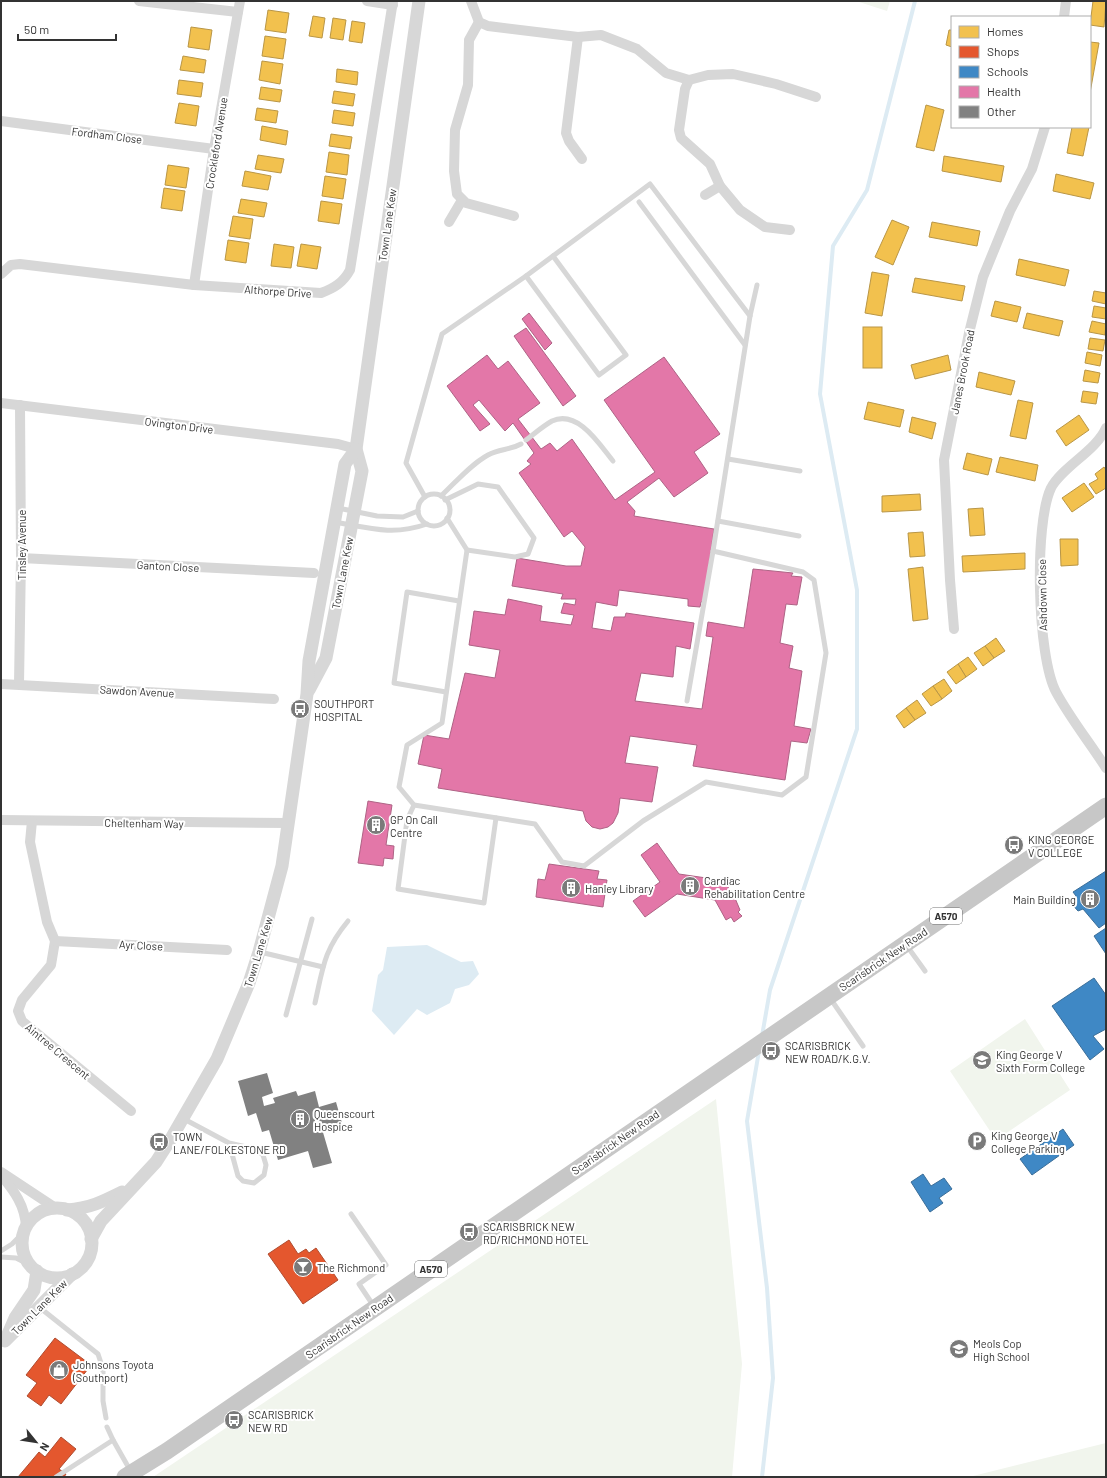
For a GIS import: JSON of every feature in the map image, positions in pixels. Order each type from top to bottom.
[{"type":"highway","name":"Scarisbrick New Road","points":[[128,1475],[167,1451],[785,1025],[1106,806]]},
{"type":"street","points":[[140,1],[238,12]]},
{"type":"street","name":"Crockleford Avenue","points":[[194,285],[214,149],[240,1]]},
{"type":"street","points":[[367,1],[393,3]]},
{"type":"street","name":"Town Lane Kew","points":[[308,694],[326,658],[362,472],[356,449],[419,1]]},
{"type":"street","points":[[471,1],[479,22],[488,26],[578,37],[600,35],[637,49],[666,73],[689,80],[708,74],[733,74],[776,84],[816,97]]},
{"type":"street","points":[[1064,16],[1066,1]]},
{"type":"street","name":"Althorpe Drive","points":[[1,274],[11,266],[20,264],[194,285],[321,293],[338,285],[346,279],[350,270],[393,3]]},
{"type":"street","points":[[479,22],[468,40],[468,85],[454,143],[454,172],[457,194],[462,200],[514,216]]},
{"type":"street","points":[[578,37],[566,133],[569,141],[582,159]]},
{"type":"street","points":[[689,80],[685,89],[679,130],[682,138],[710,164],[720,186],[729,199],[751,219],[765,227],[790,230]]},
{"type":"street","name":"Fordham Close","points":[[1,121],[214,149]]},
{"type":"street","name":"Janes Brook Road","points":[[954,629],[944,460],[969,333],[983,277],[1010,211],[1032,169],[1045,128]]},
{"type":"street","points":[[705,195],[720,186]]},
{"type":"street","points":[[449,222],[462,200]]},
{"type":"street","name":"Ovington Drive","points":[[1,403],[338,444],[356,449]]},
{"type":"street","name":"Tinsley Avenue","points":[[19,684],[21,558],[20,405]]},
{"type":"street","name":"Ashdown Close","points":[[1106,428],[1095,443],[1053,485],[1045,500],[1040,572],[1045,659],[1055,691],[1106,768]]},
{"type":"street","name":"Town Lane Kew","points":[[91,1239],[101,1221],[156,1162],[218,1059],[260,952],[282,866],[308,694],[309,661],[336,508],[345,464],[356,449]]},
{"type":"street","name":"Ganton Close","points":[[21,558],[314,573]]},
{"type":"street","name":"Sawdon Avenue","points":[[1,684],[274,699]]},
{"type":"street","name":"Cheltenham Way","points":[[1,820],[288,823]]},
{"type":"street","points":[[32,821],[30,842],[47,922],[55,941]]},
{"type":"street","name":"Ayr Close","points":[[55,941],[227,950]]},
{"type":"street","name":"Aintree Crescent","points":[[55,941],[51,965],[22,1000],[18,1011],[22,1021],[131,1111]]},
{"type":"street","points":[[1,1173],[62,1209],[78,1215],[84,1222],[91,1239],[90,1254],[84,1265],[66,1277],[53,1278],[33,1268],[22,1248],[22,1238],[34,1217],[42,1212],[62,1209]]},
{"type":"street","points":[[1,1173],[17,1194],[24,1208],[26,1229]]},
{"type":"street","name":"Town Lane Kew","points":[[62,1209],[87,1208],[100,1203],[136,1184]]},
{"type":"street","name":"Town Lane Kew","points":[[3,1344],[15,1318],[34,1290],[33,1268]]},
{"type":"street","name":"Town Lane Kew","points":[[3,1344],[39,1306],[74,1273]]},
{"type":"lane","points":[[425,497],[406,462],[442,334],[526,276],[650,184],[750,316]]},
{"type":"lane","points":[[639,202],[746,345]]},
{"type":"lane","points":[[526,276],[600,375],[626,356],[553,256]]},
{"type":"lane","points":[[687,701],[714,551],[750,316],[757,285]]},
{"type":"lane","points":[[526,440],[551,422],[560,419],[569,420],[581,425],[589,432],[613,462]]},
{"type":"lane","points":[[443,498],[468,470],[489,454],[508,450],[521,444]]},
{"type":"lane","points":[[728,459],[800,471]]},
{"type":"lane","points":[[443,498],[478,484],[498,487],[534,538],[528,554],[514,558],[467,550]]},
{"type":"lane","points":[[334,522],[389,531],[409,530],[427,524],[438,525],[447,518],[449,508],[443,498],[436,494],[425,497],[418,506],[418,511],[422,521],[427,524]]},
{"type":"lane","points":[[336,508],[377,516],[403,517],[418,511]]},
{"type":"lane","points":[[447,518],[467,550],[442,723],[407,745],[399,787],[414,805],[535,824],[562,862],[584,866],[643,821],[706,782],[782,796],[806,777],[826,653],[814,580],[803,572],[714,551]]},
{"type":"lane","points":[[718,522],[799,536]]},
{"type":"lane","points":[[446,692],[394,684],[407,592],[459,601]]},
{"type":"lane","points":[[414,805],[407,820],[398,889],[484,903],[496,818]]},
{"type":"lane","points":[[286,1015],[312,919]]},
{"type":"lane","points":[[315,1003],[325,957],[336,936],[348,921]]},
{"type":"lane","points":[[905,944],[925,971]]},
{"type":"lane","points":[[260,952],[323,967]]},
{"type":"lane","points":[[829,996],[863,1046]]},
{"type":"lane","points":[[183,1118],[229,1143],[255,1149],[263,1155],[266,1165],[264,1175],[254,1183],[243,1181],[238,1176],[229,1143]]},
{"type":"lane","points":[[351,1214],[386,1265],[359,1284],[375,1308]]},
{"type":"lane","points":[[1,1251],[12,1244],[26,1229]]},
{"type":"lane","points":[[1,1256],[16,1258],[33,1268]]},
{"type":"lane","points":[[39,1306],[98,1354],[103,1369],[103,1402],[106,1418]]},
{"type":"lane","points":[[108,1427],[128,1475]]},
{"type":"lane","points":[[56,1477],[113,1440]]},
{"type":"shaded area","points":[[856,1],[890,1],[887,11]]},
{"type":"shaded area","points":[[427,945],[461,962],[473,961],[479,974],[469,985],[455,989],[450,1003],[427,1015],[417,1009],[394,1035],[372,1011],[378,975],[383,970],[387,947]]},
{"type":"shaded area","points":[[1025,1019],[1070,1090],[996,1140],[950,1071]]},
{"type":"shaded area","points":[[716,1099],[742,1364],[732,1477],[153,1477]]},
{"type":"shaded area","points":[[1106,1443],[1106,1477],[969,1477]]},
{"type":"building: Homes","points":[[1093,1],[1106,1],[1104,27],[1091,25]]},
{"type":"building: Homes","points":[[268,10],[289,13],[286,33],[265,30]]},
{"type":"building: Homes","points":[[313,16],[325,18],[322,38],[309,36]]},
{"type":"building: Homes","points":[[333,18],[346,20],[343,40],[330,38]]},
{"type":"building: Homes","points":[[352,21],[365,23],[362,43],[349,41]]},
{"type":"building: Homes","points":[[191,27],[212,30],[209,50],[188,47]]},
{"type":"building: Homes","points":[[949,30],[951,30],[951,47],[946,45]]},
{"type":"building: Homes","points":[[265,36],[286,39],[283,59],[262,56]]},
{"type":"building: Homes","points":[[1091,42],[1099,43],[1091,87]]},
{"type":"building: Homes","points":[[183,56],[206,60],[204,73],[180,70]]},
{"type":"building: Homes","points":[[262,61],[283,64],[280,84],[259,80]]},
{"type":"building: Homes","points":[[337,69],[358,72],[357,85],[336,82]]},
{"type":"building: Homes","points":[[179,80],[203,83],[201,97],[177,94]]},
{"type":"building: Homes","points":[[261,87],[282,90],[280,102],[259,99]]},
{"type":"building: Homes","points":[[334,91],[355,94],[353,106],[332,103]]},
{"type":"building: Homes","points":[[179,103],[199,106],[196,126],[175,123]]},
{"type":"building: Homes","points":[[926,105],[944,110],[934,151],[916,147]]},
{"type":"building: Homes","points":[[257,108],[278,111],[276,123],[255,120]]},
{"type":"building: Homes","points":[[334,110],[355,113],[353,126],[332,123]]},
{"type":"building: Homes","points":[[262,126],[288,131],[286,145],[260,140]]},
{"type":"building: Homes","points":[[1072,128],[1089,128],[1083,156],[1067,153]]},
{"type":"building: Homes","points":[[331,134],[352,137],[350,149],[329,146]]},
{"type":"building: Homes","points":[[329,152],[349,155],[347,175],[326,172]]},
{"type":"building: Homes","points":[[258,155],[284,159],[281,173],[255,169]]},
{"type":"building: Homes","points":[[944,156],[1004,166],[1001,182],[942,171]]},
{"type":"building: Homes","points":[[168,165],[189,168],[186,188],[165,185]]},
{"type":"building: Homes","points":[[245,171],[271,176],[268,190],[242,186]]},
{"type":"building: Homes","points":[[1056,174],[1094,183],[1090,199],[1053,191]]},
{"type":"building: Homes","points":[[325,176],[346,179],[343,199],[322,196]]},
{"type":"building: Homes","points":[[164,188],[185,191],[182,211],[161,208]]},
{"type":"building: Homes","points":[[241,199],[267,203],[264,217],[238,213]]},
{"type":"building: Homes","points":[[321,201],[342,204],[339,224],[318,221]]},
{"type":"building: Homes","points":[[233,216],[253,219],[250,239],[229,236]]},
{"type":"building: Homes","points":[[892,220],[909,227],[893,265],[875,257]]},
{"type":"building: Homes","points":[[932,222],[980,231],[977,246],[929,237]]},
{"type":"building: Homes","points":[[228,240],[249,243],[246,263],[225,260]]},
{"type":"building: Homes","points":[[274,244],[294,247],[291,268],[271,266]]},
{"type":"building: Homes","points":[[301,244],[321,247],[317,269],[297,266]]},
{"type":"building: Homes","points":[[1019,259],[1069,270],[1065,286],[1016,275]]},
{"type":"building: Homes","points":[[872,272],[889,275],[882,316],[865,313]]},
{"type":"building: Homes","points":[[915,278],[965,286],[962,301],[912,292]]},
{"type":"building: Homes","points":[[1094,291],[1106,293],[1106,304],[1092,301]]},
{"type":"building: Homes","points":[[995,301],[1021,307],[1017,322],[991,316]]},
{"type":"building: Homes","points":[[1094,306],[1106,308],[1106,319],[1092,317]]},
{"type":"building: Homes","points":[[1027,313],[1063,321],[1059,336],[1023,328]]},
{"type":"building: Homes","points":[[1092,321],[1106,324],[1105,335],[1089,332]]},
{"type":"building: Homes","points":[[863,327],[882,327],[882,368],[863,368]]},
{"type":"building: Homes","points":[[1090,338],[1105,340],[1103,351],[1088,349]]},
{"type":"building: Homes","points":[[1087,352],[1102,355],[1100,366],[1085,363]]},
{"type":"building: Homes","points":[[948,355],[951,370],[915,379],[911,365]]},
{"type":"building: Homes","points":[[1085,370],[1100,373],[1098,383],[1083,381]]},
{"type":"building: Homes","points":[[979,372],[1015,381],[1011,395],[976,387]]},
{"type":"building: Homes","points":[[1083,391],[1098,393],[1096,404],[1081,402]]},
{"type":"building: Homes","points":[[1018,400],[1033,403],[1026,439],[1010,436]]},
{"type":"building: Homes","points":[[868,402],[904,410],[900,427],[864,419]]},
{"type":"building: Homes","points":[[1079,415],[1089,430],[1066,446],[1056,431]]},
{"type":"building: Homes","points":[[912,417],[936,423],[932,439],[909,432]]},
{"type":"building: Homes","points":[[967,453],[992,459],[988,475],[963,469]]},
{"type":"building: Homes","points":[[1000,457],[1038,465],[1035,481],[996,472]]},
{"type":"building: Homes","points":[[1104,467],[1106,470],[1106,488],[1096,494],[1089,484],[1098,479],[1095,474]]},
{"type":"building: Homes","points":[[1084,483],[1094,497],[1072,512],[1062,498]]},
{"type":"building: Homes","points":[[920,494],[921,510],[882,512],[882,496]]},
{"type":"building: Homes","points":[[983,508],[985,535],[970,536],[968,509]]},
{"type":"building: Homes","points":[[923,532],[925,556],[910,557],[908,533]]},
{"type":"building: Homes","points":[[1060,539],[1078,539],[1078,565],[1061,566]]},
{"type":"building: Homes","points":[[1025,553],[1025,569],[963,572],[962,556]]},
{"type":"building: Homes","points":[[923,567],[928,619],[913,621],[908,569]]},
{"type":"building: Homes","points":[[996,638],[1005,651],[994,658],[985,646]]},
{"type":"building: Homes","points":[[985,646],[994,658],[983,666],[974,653]]},
{"type":"building: Homes","points":[[968,657],[977,669],[966,677],[958,664]]},
{"type":"building: Homes","points":[[958,664],[966,677],[956,684],[947,672]]},
{"type":"building: Homes","points":[[944,679],[952,691],[942,699],[933,686]]},
{"type":"building: Homes","points":[[933,686],[942,699],[931,706],[922,694]]},
{"type":"building: Homes","points":[[917,700],[926,713],[915,720],[906,708]]},
{"type":"building: Homes","points":[[906,708],[915,720],[904,728],[896,716]]},
{"type":"building: Shops","name":"The Richmond","points":[[289,1240],[298,1254],[306,1249],[309,1253],[316,1248],[338,1280],[303,1304],[268,1254]]},
{"type":"building: Shops","name":"Johnsons Toyota (Southport)","points":[[55,1338],[91,1365],[61,1404],[49,1395],[41,1406],[27,1396],[37,1383],[26,1375]]},
{"type":"building: Shops","points":[[61,1437],[76,1449],[59,1469],[66,1474],[64,1477],[18,1477],[39,1452],[45,1457]]},
{"type":"building: Schools","name":"Main Building","points":[[1106,871],[1106,923],[1099,928],[1083,909],[1078,911],[1070,902],[1076,896],[1073,892]]},
{"type":"building: Schools","points":[[1106,928],[1106,954],[1094,936]]},
{"type":"building: Schools","points":[[1094,978],[1106,995],[1106,1029],[1093,1036],[1104,1049],[1090,1060],[1052,1006]]},
{"type":"building: Schools","points":[[1063,1129],[1074,1145],[1032,1175],[1020,1159]]},
{"type":"building: Schools","points":[[923,1174],[931,1186],[944,1178],[952,1189],[939,1198],[943,1203],[930,1212],[911,1182]]},
{"type":"building: Health","points":[[529,313],[552,343],[545,350],[522,319]]},
{"type":"building: Health","points":[[526,328],[576,396],[563,406],[514,336]]},
{"type":"building: Health","points":[[487,355],[498,369],[508,361],[540,403],[518,419],[541,449],[550,443],[557,451],[572,439],[615,500],[655,472],[604,400],[664,357],[720,434],[694,452],[708,473],[674,497],[659,478],[627,502],[635,511],[634,516],[714,529],[704,601],[701,602],[700,607],[688,606],[688,599],[619,590],[617,606],[596,602],[592,628],[611,631],[614,617],[625,617],[626,613],[694,623],[690,649],[676,646],[673,677],[641,673],[635,701],[702,709],[713,637],[706,636],[708,622],[744,628],[753,569],[793,573],[791,576],[802,577],[797,605],[786,604],[780,643],[793,646],[789,668],[802,671],[794,726],[811,729],[807,743],[791,741],[785,780],[693,766],[697,745],[630,736],[625,763],[658,767],[652,802],[620,798],[618,813],[613,823],[608,827],[600,829],[592,827],[586,821],[583,811],[438,788],[442,769],[418,764],[424,735],[449,739],[465,673],[495,678],[500,650],[469,645],[474,611],[505,615],[508,599],[542,606],[540,621],[571,625],[574,615],[561,613],[564,603],[575,605],[576,599],[561,599],[563,594],[512,586],[517,558],[566,566],[581,566],[585,547],[572,531],[564,537],[519,473],[531,464],[527,461],[534,453],[513,423],[505,431],[479,400],[473,405],[490,424],[480,431],[447,386]]},
{"type":"building: Health","name":"GP On Call Centre","points":[[368,801],[392,805],[386,845],[394,846],[393,859],[384,858],[383,866],[358,863]]},
{"type":"building: Health","name":"Cardiac Rehabilitation Centre","points":[[657,843],[679,874],[720,880],[732,891],[740,910],[738,912],[742,916],[734,922],[731,917],[726,920],[715,900],[677,894],[645,917],[633,901],[660,882],[641,855]]},
{"type":"building: Health","name":"Hanley Library","points":[[549,864],[599,871],[597,879],[607,880],[603,907],[536,897],[538,879],[545,880]]},
{"type":"building: Other","name":"Queenscourt Hospice","points":[[267,1073],[273,1093],[262,1097],[264,1106],[275,1103],[273,1098],[296,1091],[298,1096],[315,1091],[319,1107],[336,1102],[342,1123],[322,1129],[332,1163],[313,1168],[308,1151],[278,1160],[269,1130],[262,1132],[256,1113],[248,1116],[238,1081]]},
{"type":"waterway","points":[[762,1036],[770,990],[857,729],[857,590],[820,394],[833,246],[867,190],[915,1]]},
{"type":"waterway","points":[[759,1051],[747,1121],[767,1288],[773,1378],[762,1477]]},
{"type":"place","name":"SOUTHPORT HOSPITAL","points":[[300,709]]},
{"type":"place","name":"GP On Call Centre","points":[[376,825]]},
{"type":"place","name":"KING GEORGE V COLLEGE","points":[[1014,845]]},
{"type":"place","name":"Cardiac Rehabilitation Centre","points":[[690,886]]},
{"type":"place","name":"Hanley Library","points":[[571,888]]},
{"type":"place","name":"Main Building","points":[[1090,899]]},
{"type":"place","name":"SCARISBRICK NEW ROAD/K.G.V.","points":[[771,1051]]},
{"type":"place","name":"King George V Sixth Form College","points":[[982,1060]]},
{"type":"place","name":"Queenscourt Hospice","points":[[300,1119]]},
{"type":"place","name":"King George V College Parking","points":[[977,1141]]},
{"type":"place","name":"TOWN LANE/FOLKESTONE RD","points":[[159,1142]]},
{"type":"place","name":"SCARISBRICK NEW RD/RICHMOND HOTEL","points":[[469,1232]]},
{"type":"place","name":"The Richmond","points":[[303,1267]]},
{"type":"place","name":"Meols Cop High School","points":[[959,1349]]},
{"type":"place","name":"Johnsons Toyota (Southport)","points":[[59,1370]]},
{"type":"place","name":"SCARISBRICK NEW RD","points":[[234,1420]]}]
